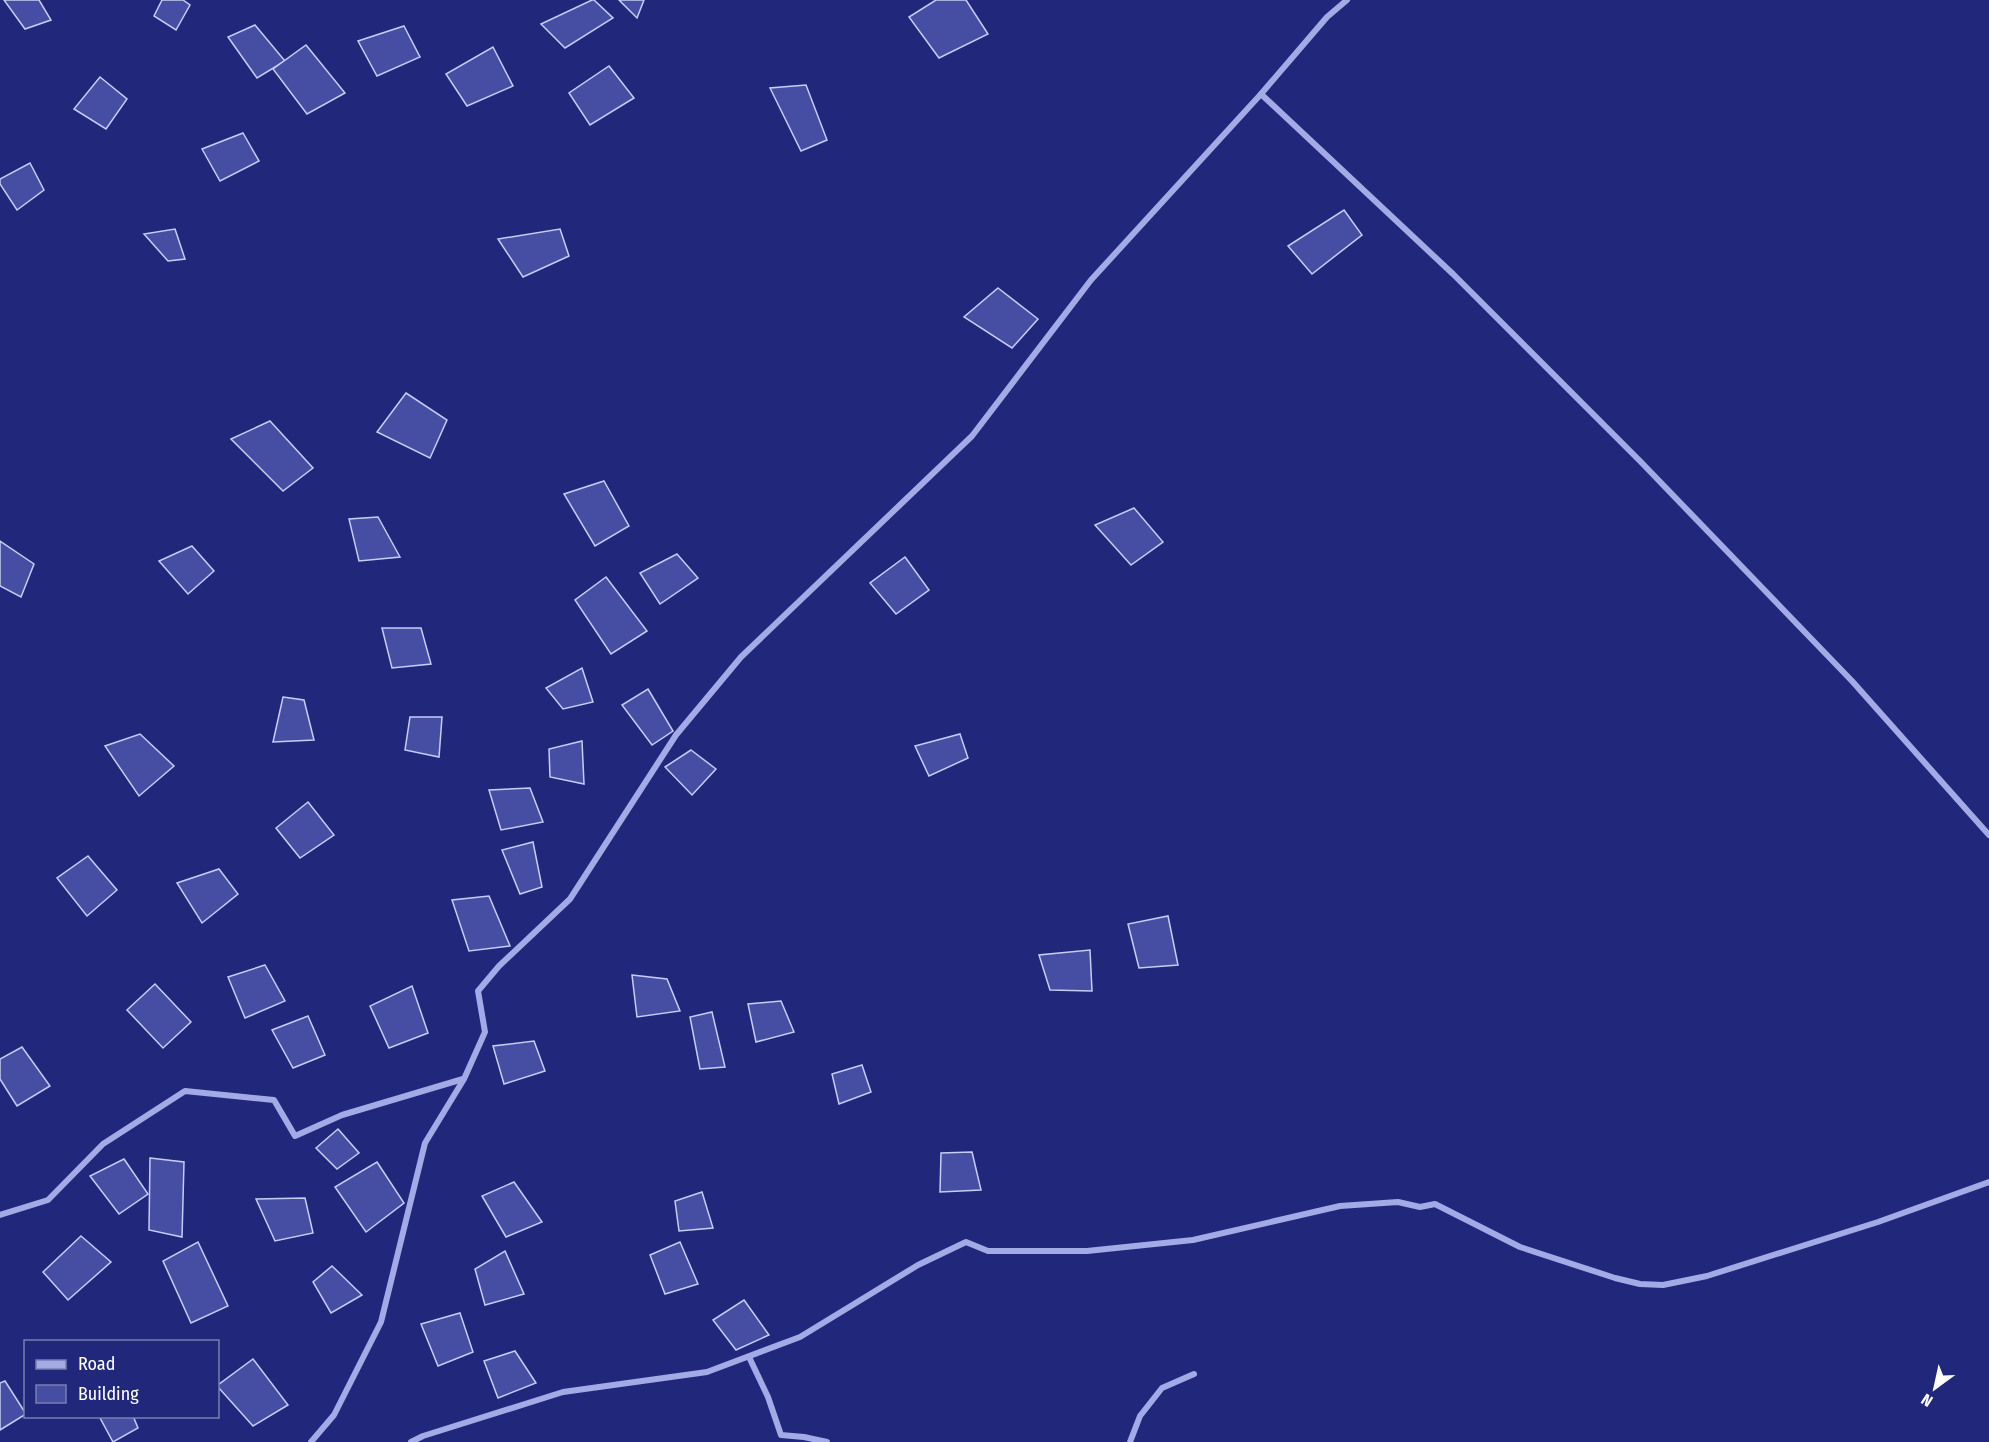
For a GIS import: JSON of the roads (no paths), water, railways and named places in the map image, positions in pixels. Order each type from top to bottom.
[{"type":"street","points":[[311,1442],[334,1415],[381,1322],[425,1143],[464,1079],[485,1032],[478,991],[499,966],[570,899],[676,735],[741,657],[972,436],[1091,280],[1328,18],[1347,0]]},
{"type":"street","points":[[1261,94],[1453,274],[1640,461],[1852,681],[1989,835]]},
{"type":"street","points":[[0,1215],[48,1200],[103,1144],[185,1091],[274,1100],[295,1137],[342,1115],[464,1079]]},
{"type":"street","points":[[411,1442],[433,1432],[563,1392],[707,1372],[749,1357],[800,1337],[918,1265],[966,1242],[988,1251],[1087,1251],[1193,1240],[1340,1206],[1398,1202],[1420,1206],[1435,1204],[1520,1247],[1614,1278],[1640,1284],[1663,1285],[1707,1276],[1787,1251],[1878,1222],[1989,1182]]},
{"type":"street","points":[[749,1357],[768,1396],[781,1435],[827,1442]]},
{"type":"street","points":[[1130,1442],[1140,1416],[1162,1388],[1194,1374]]}]
